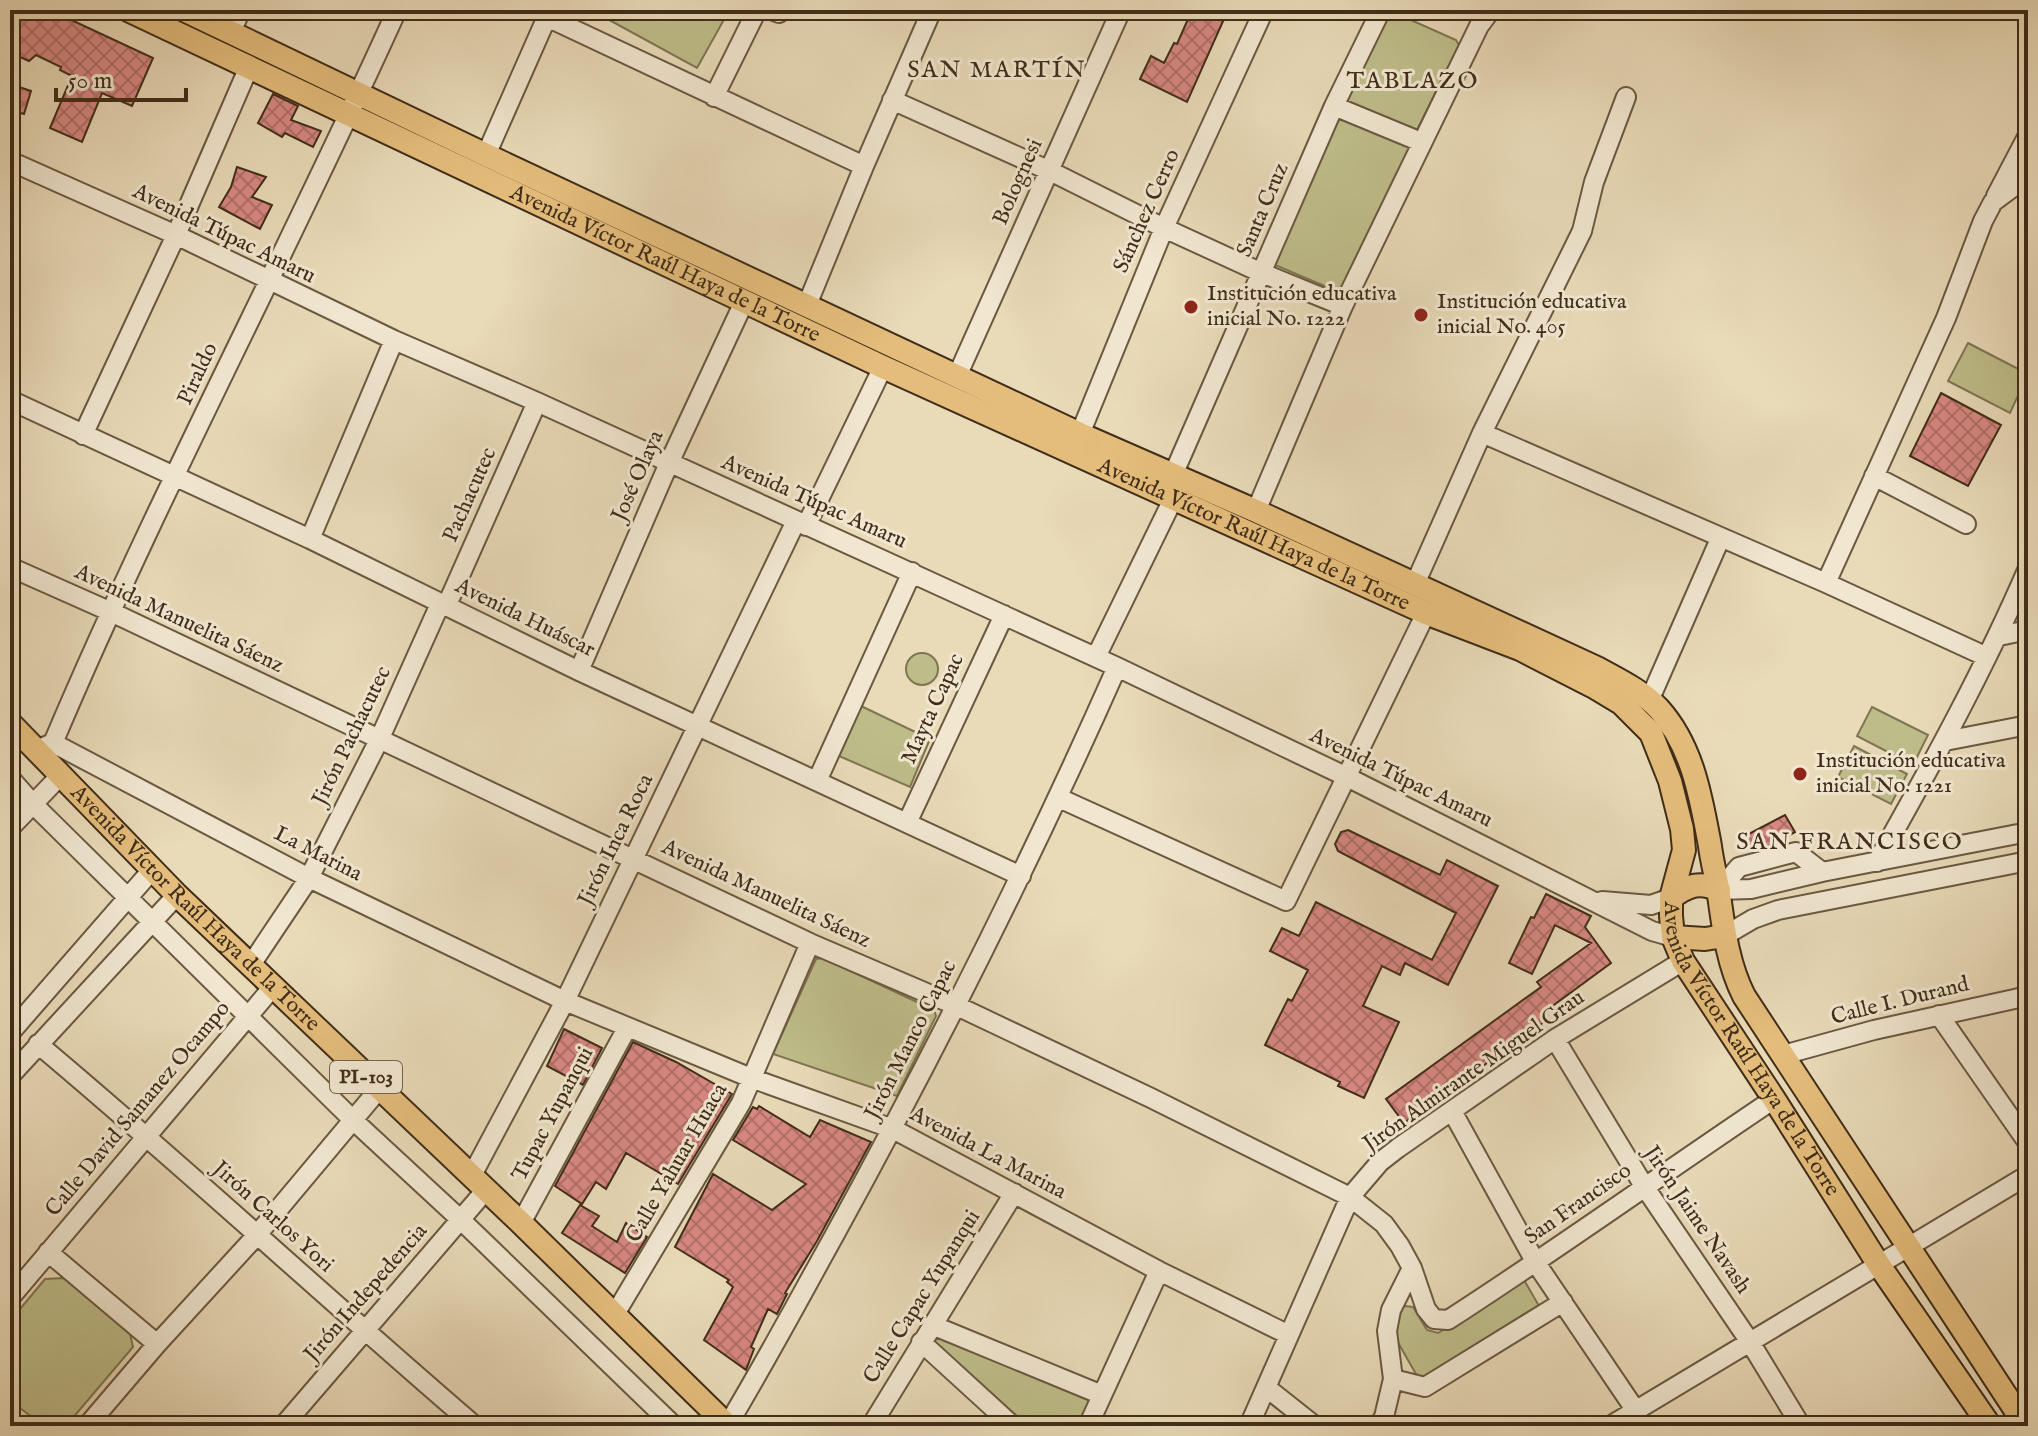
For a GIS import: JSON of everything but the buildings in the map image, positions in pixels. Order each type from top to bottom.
[{"type":"main road","name":"Avenida Víctor Raúl Haya de la Torre","points":[[128,10],[883,367],[1176,485],[1256,511],[1623,681],[1662,713],[1677,735],[1697,780],[1719,890],[1724,936],[1736,979],[2026,1426]]},
{"type":"main road","name":"Avenida Víctor Raúl Haya de la Torre","points":[[184,10],[486,155],[958,374],[1426,613],[1520,649],[1621,703],[1651,733],[1661,753],[1682,829],[1684,850],[1671,898],[1673,937],[1683,961],[1879,1265],[1990,1426]]},
{"type":"main road","name":"Avenida Víctor Raúl Haya de la Torre","points":[[10,723],[44,747],[60,776],[177,895],[521,1223],[728,1426]]},
{"type":"main road","points":[[1671,898],[1696,884],[1719,890]]},
{"type":"main road","points":[[1673,937],[1705,939],[1724,936]]},
{"type":"street","points":[[231,32],[241,10]]},
{"type":"street","name":"Piraldo","points":[[44,747],[176,477],[397,10]]},
{"type":"street","points":[[714,97],[757,10]]},
{"type":"street","points":[[771,10],[779,13],[781,10]]},
{"type":"street","points":[[807,305],[932,10]]},
{"type":"street","name":"Sánchez Cerro","points":[[1080,434],[1164,228],[1264,10]]},
{"type":"street","name":"Santa Cruz","points":[[1096,657],[1176,485],[1334,106],[1381,10]]},
{"type":"street","points":[[1256,511],[1343,306],[1479,26],[1491,10]]},
{"type":"street","name":"Bolognesi","points":[[958,374],[1050,171],[1114,12]]},
{"type":"street","points":[[486,155],[548,14],[714,97],[864,166]]},
{"type":"street","points":[[83,435],[176,235],[248,69]]},
{"type":"street","points":[[1415,584],[1482,433],[1582,231],[1594,182],[1626,97]]},
{"type":"street","points":[[892,100],[1050,171],[1262,273],[1343,306]]},
{"type":"street","points":[[1334,106],[1421,142]]},
{"type":"street","points":[[1826,583],[1946,318],[1983,221],[2028,135]]},
{"type":"street","name":"Avenida Túpac Amaru","points":[[10,161],[176,235],[394,340],[1096,657],[1347,777],[1652,931],[1673,937]]},
{"type":"street","points":[[1993,202],[2028,176]]},
{"type":"street","name":"José Olaya","points":[[579,671],[669,463],[744,302]]},
{"type":"street","points":[[310,539],[394,340]]},
{"type":"street","name":"Jirón Inca Roca","points":[[478,1184],[698,725],[883,367]]},
{"type":"street","name":"Avenida Huáscar","points":[[10,400],[310,539],[579,671],[1021,876]]},
{"type":"street","name":"Pachacutec","points":[[443,605],[537,402]]},
{"type":"street","points":[[1482,433],[1987,657]]},
{"type":"street","points":[[1874,476],[1966,524]]},
{"type":"street","points":[[1649,701],[1720,539]]},
{"type":"street","name":"Avenida Manuelita Sáenz","points":[[10,567],[810,943],[957,1006],[1350,1197],[1384,1224],[1412,1268],[1426,1309],[1434,1319],[1448,1320]]},
{"type":"street","points":[[1877,862],[1999,636],[2028,568]]},
{"type":"street","points":[[817,781],[912,572]]},
{"type":"street","name":"Jirón Pachacutec","points":[[250,966],[309,878],[443,605]]},
{"type":"street","points":[[1059,798],[1286,901],[1426,613]]},
{"type":"street","name":"Mayta Capac","points":[[907,823],[1004,615]]},
{"type":"street","points":[[1999,636],[2028,630]]},
{"type":"street","name":"Jirón Manco Capac","points":[[728,1426],[893,1129],[957,1006],[1059,798],[1117,667]]},
{"type":"street","points":[[1945,741],[2028,725]]},
{"type":"street","name":"La Marina","points":[[44,747],[565,1001]]},
{"type":"street","points":[[10,828],[60,776]]},
{"type":"street","points":[[10,778],[353,1120],[674,1426]]},
{"type":"street","points":[[1719,890],[1751,889],[2028,832]]},
{"type":"street","points":[[1719,890],[1739,867],[1796,852],[1822,872]]},
{"type":"street","points":[[1724,936],[1753,919],[1778,910],[2028,861]]},
{"type":"street","points":[[10,1033],[152,870]]},
{"type":"street","points":[[10,1076],[177,895]]},
{"type":"street","name":"Avenida Túpac Amaru","points":[[1591,900],[1651,905],[1671,898]]},
{"type":"street","name":"Calle Yahuar Huaca","points":[[615,1314],[723,1137],[810,943]]},
{"type":"street","name":"Jirón Almirante Miguel Grau","points":[[1249,1426],[1350,1197],[1380,1162],[1555,1039],[1683,961]]},
{"type":"street","name":"Calle David Samanez Ocampo","points":[[10,1298],[272,988]]},
{"type":"street","name":"Calle I. Durand","points":[[1783,1055],[2028,996]]},
{"type":"street","name":"Avenida La Marina","points":[[565,1001],[751,1078],[893,1129],[1159,1271],[1289,1335]]},
{"type":"street","points":[[1939,1015],[2028,1143]]},
{"type":"street","name":"Tupac Yupanqui","points":[[521,1223],[627,1028]]},
{"type":"street","name":"Jirón Jaime Navash","points":[[1555,1039],[1644,1186],[1750,1342],[1801,1426]]},
{"type":"street","name":"Jirón Carlos Yori","points":[[38,1044],[147,1135],[256,1236],[475,1426]]},
{"type":"street","points":[[87,1426],[256,1236],[379,1089]]},
{"type":"street","name":"San Francisco","points":[[1448,1320],[1774,1099]]},
{"type":"street","points":[[1452,1111],[1536,1263],[1636,1411]]},
{"type":"street","points":[[1610,1426],[2028,1175]]},
{"type":"street","name":"Jirón Indepedencia","points":[[283,1426],[461,1220],[478,1184]]},
{"type":"street","name":"Calle Capac Yupanqui","points":[[871,1426],[1014,1193]]},
{"type":"street","points":[[48,1252],[157,1344]]},
{"type":"street","points":[[1378,1426],[1384,1417],[1393,1379],[1387,1331],[1391,1310],[1412,1268]]},
{"type":"street","points":[[1088,1426],[1159,1271]]},
{"type":"street","points":[[1393,1379],[1425,1387],[1563,1302]]},
{"type":"street","points":[[932,1325],[1102,1395]]},
{"type":"street","points":[[921,1342],[1013,1426]]},
{"type":"street","points":[[1267,1388],[1315,1426]]},
{"type":"shaded area","points":[[591,10],[724,10],[726,16],[697,68]]},
{"type":"shaded area","points":[[1393,12],[1456,40],[1459,45],[1413,133],[1347,103],[1345,97],[1387,15]]},
{"type":"shaded area","points":[[1336,118],[1407,146],[1411,151],[1341,293],[1275,265]]},
{"type":"shaded area","points":[[1968,343],[2028,374],[2010,413],[1948,381]]},
{"type":"shaded area","points":[[922,653],[933,658],[938,669],[933,680],[922,685],[911,680],[906,669],[911,658]]},
{"type":"shaded area","points":[[861,706],[930,739],[910,787],[839,756]]},
{"type":"shaded area","points":[[1872,707],[1928,735],[1913,765],[1857,736]]},
{"type":"shaded area","points":[[1854,746],[1907,774],[1891,804],[1838,777]]},
{"type":"shaded area","points":[[823,958],[934,1010],[936,1016],[897,1096],[773,1054],[816,959]]},
{"type":"shaded area","points":[[64,1278],[129,1329],[133,1347],[66,1426],[43,1426],[10,1400],[10,1321],[45,1279]]},
{"type":"shaded area","points":[[1524,1280],[1542,1311],[1422,1378],[1416,1374],[1392,1332],[1397,1309],[1413,1307],[1427,1330],[1438,1333]]},
{"type":"shaded area","points":[[938,1331],[1095,1399],[1083,1426],[1020,1426],[931,1344]]},
{"type":"place","name":"Institución educativa inicial No. 1222","points":[[1191,307]]},
{"type":"place","name":"Institución educativa inicial No. 405","points":[[1421,315]]},
{"type":"place","name":"Institución educativa inicial No. 1221","points":[[1800,774]]},
{"type":"district","name":"SAN MARTÍN","points":[[997,70]]},
{"type":"district","name":"TABLAZO","points":[[1413,81]]},
{"type":"district","name":"SAN FRANCISCO","points":[[1850,842]]}]
